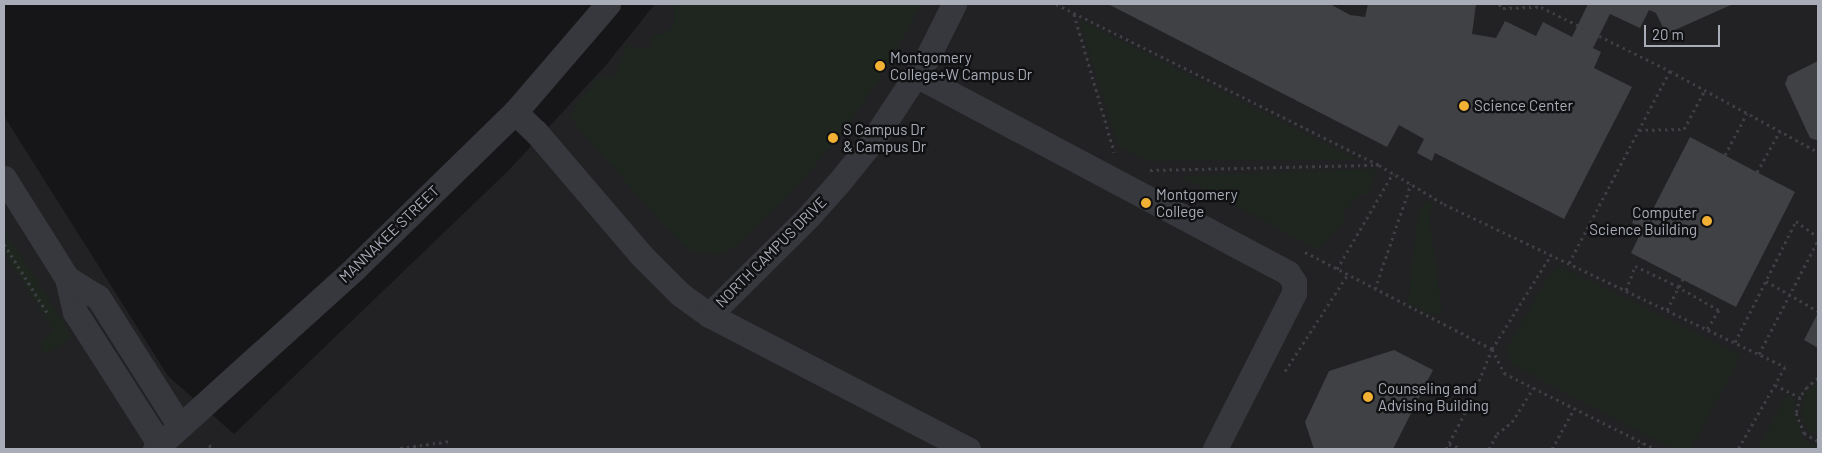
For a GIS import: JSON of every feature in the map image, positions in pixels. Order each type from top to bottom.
[{"type":"street","name":"MANNAKEE STREET","points":[[157,447],[355,268],[515,112],[608,4]]},
{"type":"street","name":"NORTH CAMPUS DRIVE","points":[[515,112],[536,132],[641,255],[680,294],[709,315],[840,181],[874,140],[916,75],[954,4]]},
{"type":"street","points":[[916,75],[1113,166],[1288,273],[1294,282],[1294,293],[1215,449]]},
{"type":"street","points":[[4,178],[67,278],[75,312],[157,447]]},
{"type":"street","points":[[67,278],[98,297],[180,426]]},
{"type":"street","points":[[709,315],[926,440],[968,449]]},
{"type":"path","points":[[1056,4],[1379,165],[1444,204],[1785,366],[1738,449]]},
{"type":"path","points":[[1499,4],[1503,8],[1542,7],[1670,70],[1818,152]]},
{"type":"path","points":[[1074,13],[1113,166]]},
{"type":"path","points":[[1568,263],[1670,70]]},
{"type":"path","points":[[1639,130],[1684,129],[1705,90]]},
{"type":"path","points":[[1725,155],[1747,113]]},
{"type":"path","points":[[1757,172],[1780,131]]},
{"type":"path","points":[[1145,170],[1379,165]]},
{"type":"path","points":[[1337,269],[1393,173]]},
{"type":"path","points":[[1375,289],[1411,184]]},
{"type":"path","points":[[1735,342],[1796,221],[1818,238],[1759,354]]},
{"type":"path","points":[[4,244],[50,318]]},
{"type":"path","points":[[1446,449],[1469,405],[1492,349],[1551,255]]},
{"type":"path","points":[[1626,290],[1635,266],[1719,310],[1706,329]]},
{"type":"path","points":[[1280,379],[1348,274]]},
{"type":"path","points":[[1668,310],[1683,279]]},
{"type":"path","points":[[1766,281],[1818,311]]},
{"type":"path","points":[[1818,378],[1807,387],[1800,397],[1796,412],[1804,433],[1818,441]]},
{"type":"path","points":[[1775,385],[1800,397]]},
{"type":"path","points":[[1489,449],[1497,434],[1512,422],[1533,388]]},
{"type":"path","points":[[1552,449],[1574,409]]},
{"type":"path","points":[[394,449],[450,441]]},
{"type":"path","points":[[1638,449],[1642,442]]},
{"type":"path","points":[[1449,444],[1462,449]]},
{"type":"path","points":[[209,445],[214,449]]},
{"type":"shaded area","name":"Montgomery College","points":[[655,4],[1818,4],[1818,449],[4,449],[4,116],[168,376],[234,434],[509,170],[606,65]]},
{"type":"shaded area","points":[[674,4],[922,4],[876,84],[841,136],[783,201],[738,244],[719,255],[690,251],[680,243],[585,136],[570,116],[576,105],[598,77],[614,77],[626,45],[651,50],[651,35],[663,34],[671,29],[674,23]]},
{"type":"shaded area","points":[[1079,19],[1357,160],[1147,161],[1118,146]]},
{"type":"shaded area","points":[[1376,169],[1369,194],[1361,194],[1343,213],[1344,221],[1318,250],[1180,176]]},
{"type":"shaded area","points":[[1426,199],[1434,205],[1429,214],[1442,313],[1431,315],[1408,303],[1418,215]]},
{"type":"shaded area","points":[[4,229],[71,334],[70,339],[50,352],[44,353],[39,343],[53,330],[4,252]]},
{"type":"shaded area","points":[[1559,266],[1741,355],[1691,449],[1672,449],[1513,365],[1509,359],[1507,348],[1550,274]]},
{"type":"shaded area","points":[[1818,382],[1818,435],[1812,433],[1803,423],[1801,410],[1806,392]]},
{"type":"shaded area","points":[[1786,395],[1796,399],[1794,412],[1804,441],[1818,444],[1818,449],[1758,449]]},
{"type":"building","name":"Science Center","points":[[1108,4],[1330,4],[1350,15],[1365,17],[1368,4],[1476,4],[1472,34],[1496,38],[1505,21],[1536,36],[1543,22],[1572,37],[1588,4],[1733,4],[1666,34],[1656,13],[1649,10],[1640,28],[1610,14],[1593,48],[1601,52],[1594,68],[1632,87],[1564,219],[1435,153],[1432,161],[1417,153],[1424,139],[1399,125],[1387,147]]},
{"type":"building","points":[[1818,61],[1818,139],[1816,140],[1810,138],[1785,84],[1788,76]]},
{"type":"building","name":"Computer Science Building","points":[[1690,137],[1795,192],[1736,307],[1631,253],[1643,228],[1632,223],[1636,213],[1648,219]]},
{"type":"building","points":[[1818,313],[1818,348],[1804,340]]},
{"type":"building","name":"Counseling and Advising Building","points":[[1394,350],[1433,370],[1393,449],[1314,449],[1305,422],[1329,371]]},
{"type":"place","name":"Montgomery College+W Campus Dr","points":[[880,66]]},
{"type":"place","name":"Science Center","points":[[1464,106]]},
{"type":"place","name":"S Campus Dr & Campus Dr","points":[[833,138]]},
{"type":"place","name":"Montgomery College","points":[[1146,203]]},
{"type":"place","name":"Computer Science Building","points":[[1707,221]]},
{"type":"place","name":"Counseling and Advising Building","points":[[1368,397]]}]
